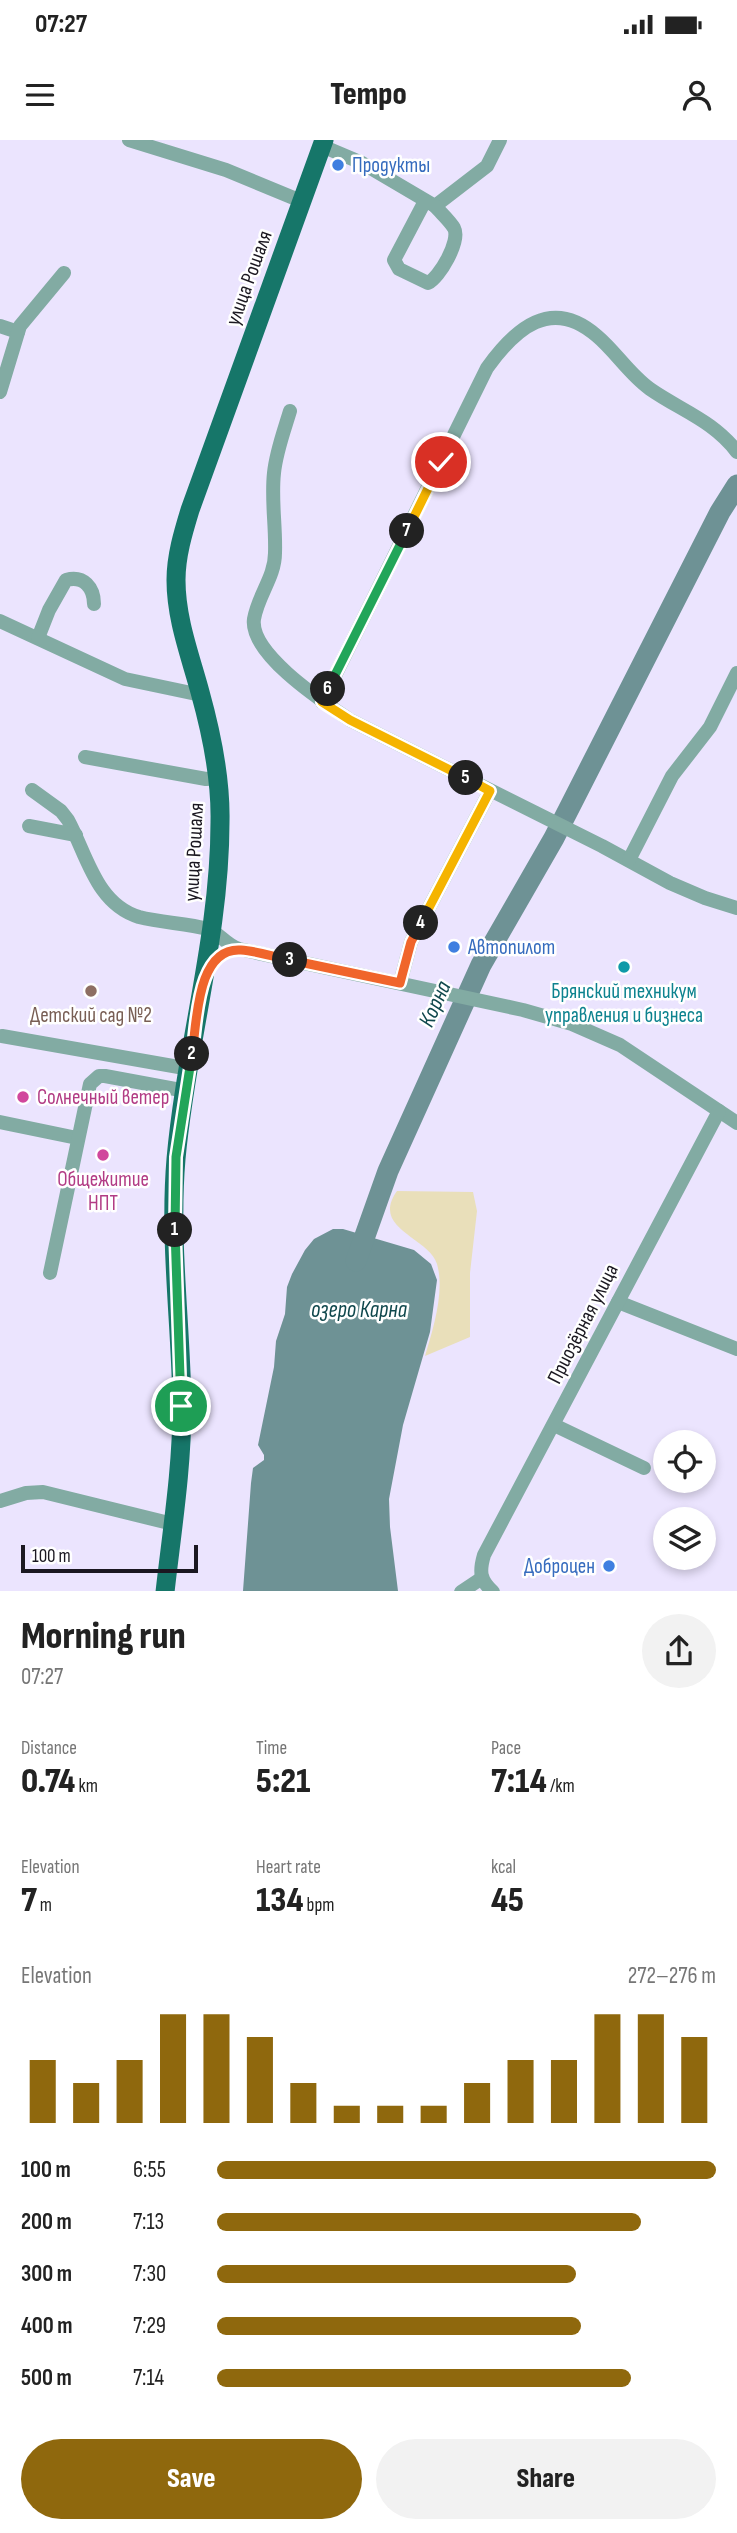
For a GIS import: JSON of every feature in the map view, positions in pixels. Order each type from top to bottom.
[{"type":"main road","name":"улица Рошаля","points":[[165,1591],[181,1418],[175,1183],[186,1091],[212,930],[220,846],[219,778],[201,695],[180,618],[176,580],[180,548],[190,510],[323,143]]},
{"type":"street","points":[[129,140],[226,170],[301,201]]},
{"type":"street","points":[[323,143],[430,204],[454,228],[455,240],[436,277],[433,281],[423,282],[399,270],[394,260],[430,204],[487,166],[500,140]]},
{"type":"street","points":[[0,392],[18,332],[64,272]]},
{"type":"street","points":[[322,702],[487,368],[510,340],[531,323],[562,317],[582,324],[598,337],[638,380],[714,427],[737,452]]},
{"type":"street","points":[[0,326],[18,332]]},
{"type":"street","points":[[290,411],[274,470],[273,570],[256,612],[254,627],[263,646],[282,669],[322,702],[350,720],[691,893],[737,908]]},
{"type":"street","points":[[38,638],[49,610],[66,580],[78,579],[90,586],[94,604]]},
{"type":"street","points":[[0,621],[124,679],[201,695]]},
{"type":"street","points":[[629,860],[672,775],[710,727],[737,673]]},
{"type":"street","points":[[85,757],[206,779],[219,778]]},
{"type":"street","points":[[32,790],[61,811],[76,835],[100,887],[121,908],[137,916],[212,930],[225,943],[239,950],[561,1020],[609,1039],[737,1123]]},
{"type":"street","points":[[400,983],[411,942],[490,791]]},
{"type":"street","points":[[29,826],[76,835]]},
{"type":"street","points":[[204,978],[218,957],[239,950]]},
{"type":"street","points":[[2,1036],[190,1069]]},
{"type":"street","points":[[50,1273],[88,1089],[94,1079],[99,1076],[186,1091]]},
{"type":"street","name":"Приозёрная улица","points":[[482,1578],[480,1570],[484,1555],[719,1111]]},
{"type":"street","points":[[0,1122],[77,1138]]},
{"type":"street","points":[[618,1302],[737,1349]]},
{"type":"street","points":[[554,1424],[644,1468]]},
{"type":"street","points":[[0,1501],[26,1493],[43,1492],[173,1524]]},
{"type":"street","points":[[461,1591],[482,1578],[493,1591]]},
{"type":"sand","points":[[397,1191],[473,1192],[477,1211],[470,1273],[470,1337],[425,1356],[437,1310],[439,1275],[432,1255],[404,1232],[391,1215],[391,1204]]},
{"type":"water","name":"озеро Карна","points":[[333,1229],[343,1229],[414,1250],[431,1264],[437,1280],[430,1332],[403,1425],[389,1499],[398,1591],[243,1591],[253,1468],[264,1460],[258,1445],[274,1367],[276,1341],[285,1314],[287,1287],[305,1250],[314,1239]]},
{"type":"waterway","name":"Корна","points":[[356,1261],[388,1171],[481,965],[554,838],[720,512],[737,485]]},
{"type":"place","name":"Продукты","points":[[338,165]]},
{"type":"place","name":"Автопилот","points":[[454,947]]},
{"type":"place","name":"Брянский техникум управления и бизнеса","points":[[624,967]]},
{"type":"place","name":"Детский сад №2","points":[[91,991]]},
{"type":"place","name":"Солнечный ветер","points":[[23,1097]]},
{"type":"place","name":"Общежитие НПТ","points":[[103,1155]]},
{"type":"place","name":"Доброцен","points":[[609,1566]]},
{"type":"route","points":[[181,1406],[174,1211],[176,1157],[204,978],[218,957],[239,950],[400,983],[411,942],[490,791],[350,720],[322,702],[441,462]]}]
